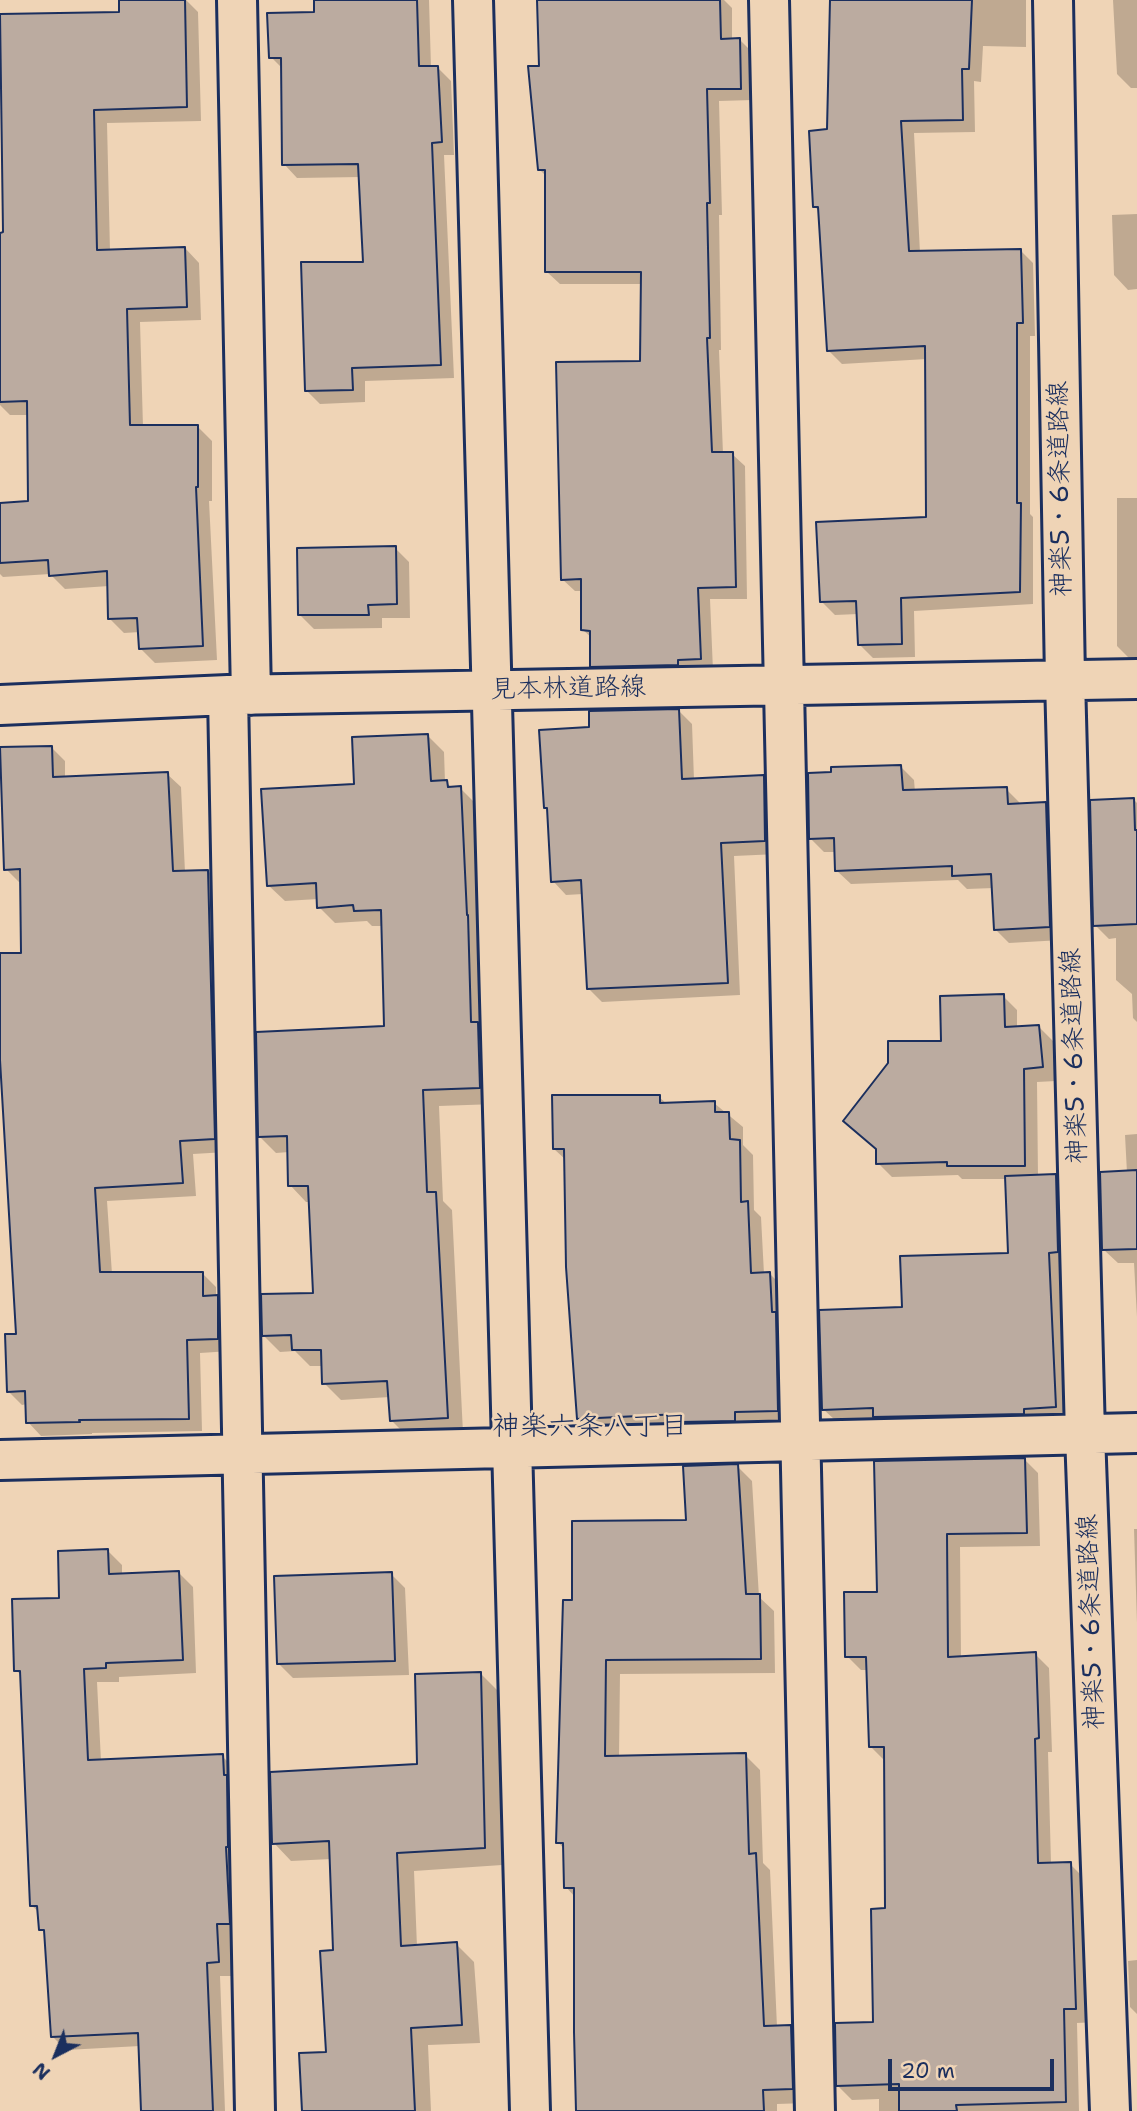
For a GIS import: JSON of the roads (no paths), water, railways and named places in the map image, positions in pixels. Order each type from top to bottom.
[{"type":"street","points":[[237,0],[243,1455],[255,2111]]},
{"type":"street","points":[[473,0],[530,2111]]},
{"type":"street","points":[[769,0],[815,2111]]},
{"type":"street","name":"神楽5・6条道路線","points":[[1053,0],[1065,679],[1085,1434],[1110,2111]]},
{"type":"street","name":"見本林道路線","points":[[0,705],[240,695],[1137,679]]},
{"type":"street","points":[[0,1460],[1137,1433]]},
{"type":"district","name":"神楽六条八丁目","points":[[590,1428]]}]
